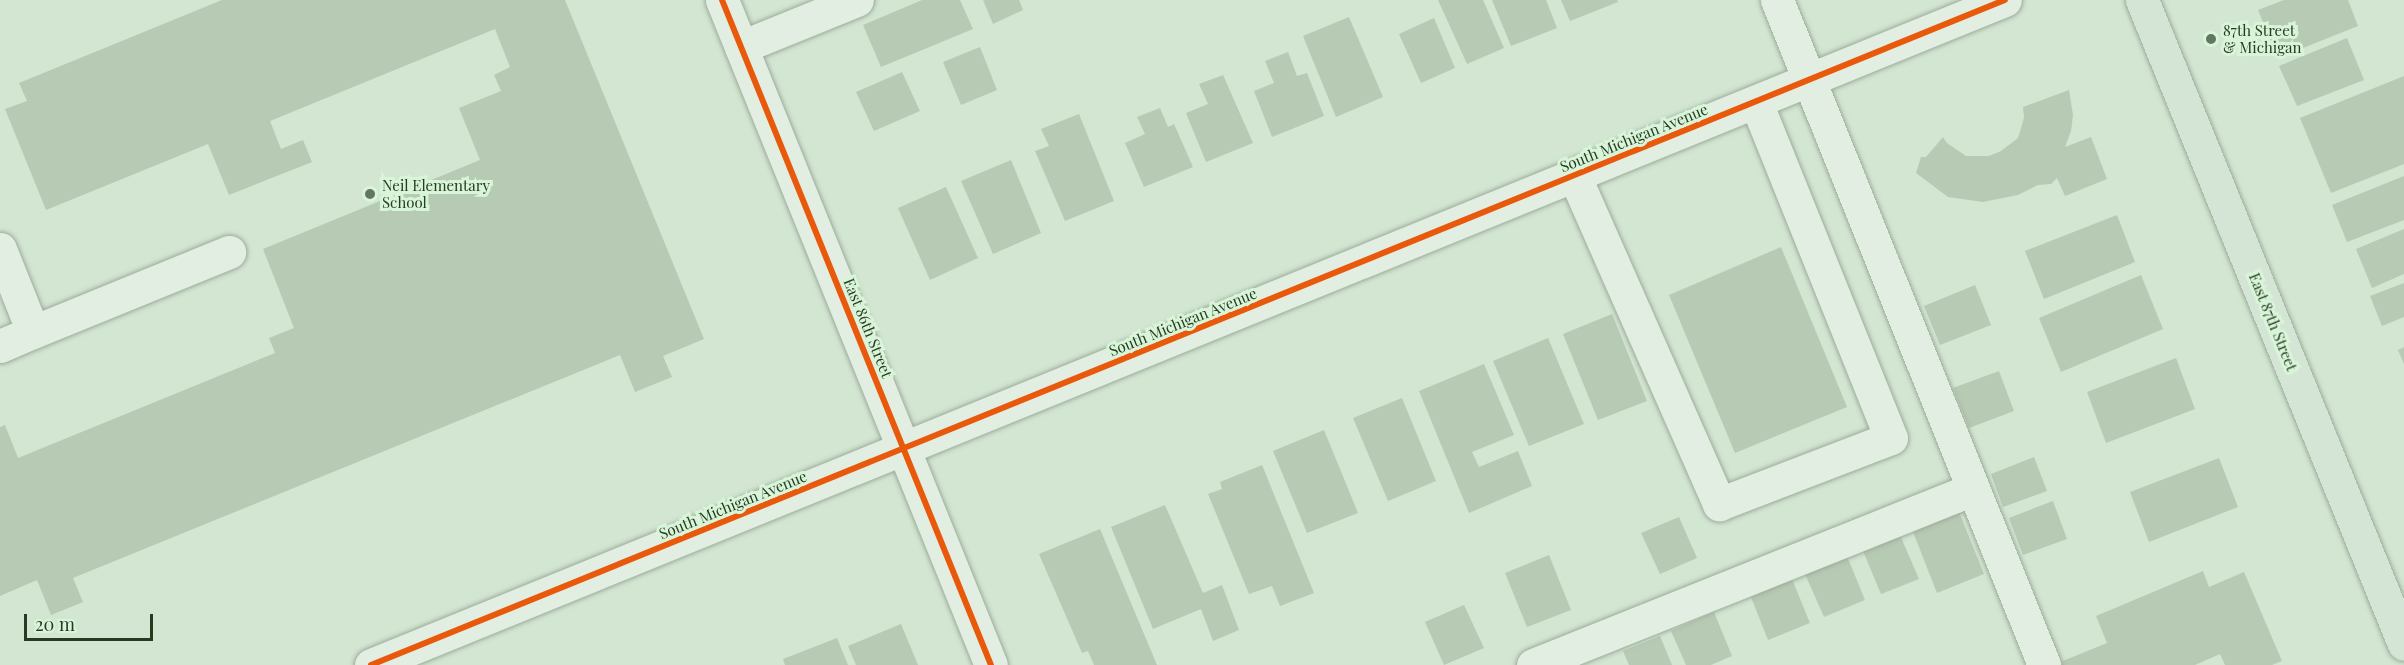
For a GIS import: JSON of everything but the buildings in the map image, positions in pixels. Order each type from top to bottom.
[{"type":"main road","name":"East 87th Street","points":[[2142,0],[2404,644]]},
{"type":"street","name":"East 86th Street","points":[[722,0],[991,665]]},
{"type":"street","points":[[741,47],[857,0]]},
{"type":"street","points":[[1777,0],[2044,665]]},
{"type":"street","name":"South Michigan Avenue","points":[[371,665],[2005,0]]},
{"type":"street","points":[[1574,176],[1719,504],[1891,438],[1756,102]]},
{"type":"street","points":[[0,249],[33,332]]},
{"type":"street","points":[[0,346],[229,252]]},
{"type":"street","points":[[1533,665],[1973,489]]},
{"type":"cycle path","points":[[722,0],[991,665]]},
{"type":"cycle path","points":[[371,665],[2005,0]]},
{"type":"place","name":"87th Street & Michigan","points":[[2211,39]]},
{"type":"place","name":"Neil Elementary School","points":[[370,194]]}]
